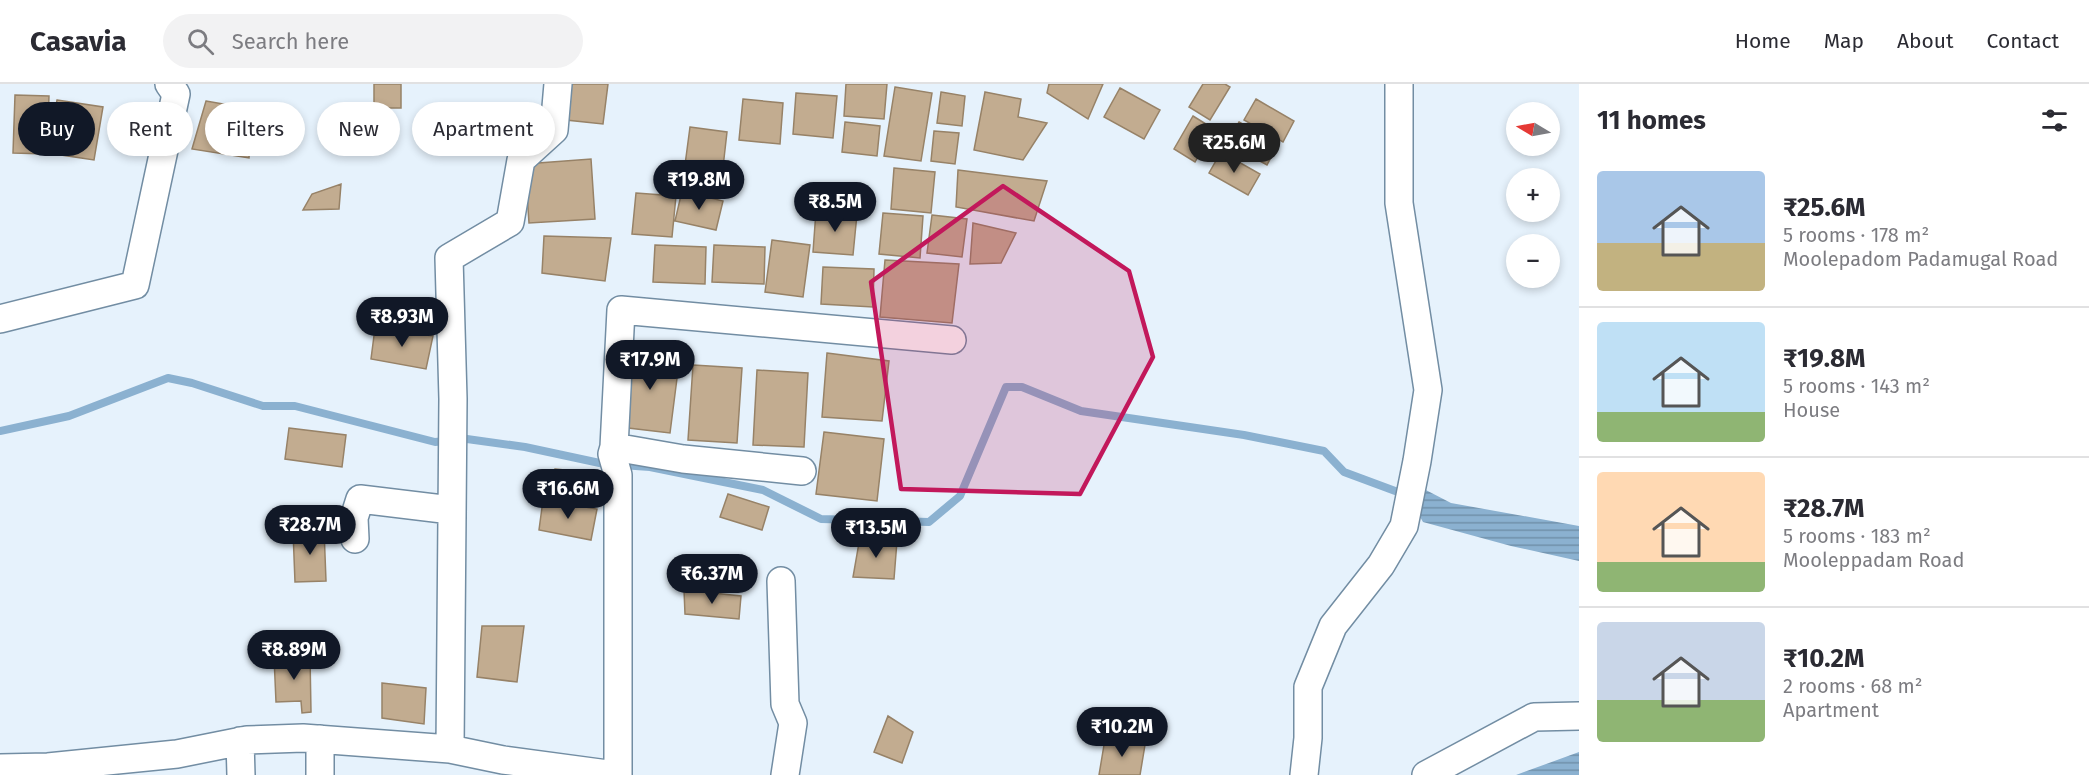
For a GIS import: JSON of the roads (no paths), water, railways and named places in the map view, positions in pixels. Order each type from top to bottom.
[{"type":"street","points":[[0,319],[135,285],[176,94],[168,84]]},
{"type":"street","points":[[450,749],[452,438],[449,258],[510,222],[521,160],[554,130],[558,84]]},
{"type":"street","points":[[1304,775],[1308,738],[1308,687],[1333,626],[1381,565],[1404,526],[1428,390],[1400,203],[1399,84]]},
{"type":"street","points":[[8,770],[48,767],[154,766],[177,754],[240,741],[303,738],[450,749],[504,767],[616,775],[615,459],[621,310],[952,340]]},
{"type":"street","points":[[615,459],[683,459],[802,471]]},
{"type":"street","points":[[355,539],[354,518],[360,499],[451,510]]},
{"type":"street","points":[[781,581],[785,704],[793,723],[785,775]]},
{"type":"street","points":[[1426,775],[1534,717],[1579,716]]},
{"type":"street","points":[[320,739],[320,775]]},
{"type":"street","points":[[240,741],[241,775]]},
{"type":"water","points":[[1420,487],[1451,503],[1579,526],[1579,561],[1511,546],[1423,522],[1415,508]]},
{"type":"water","points":[[1579,752],[1579,775],[1516,775]]},
{"type":"waterway","points":[[0,431],[69,416],[168,378],[192,383],[263,406],[295,406],[435,442],[467,439],[525,447],[609,465]]},
{"type":"waterway","points":[[621,465],[650,467],[763,490],[821,519],[929,522],[960,496],[1006,387],[1022,387],[1081,411],[1244,435],[1324,451],[1344,472],[1406,495]]}]
